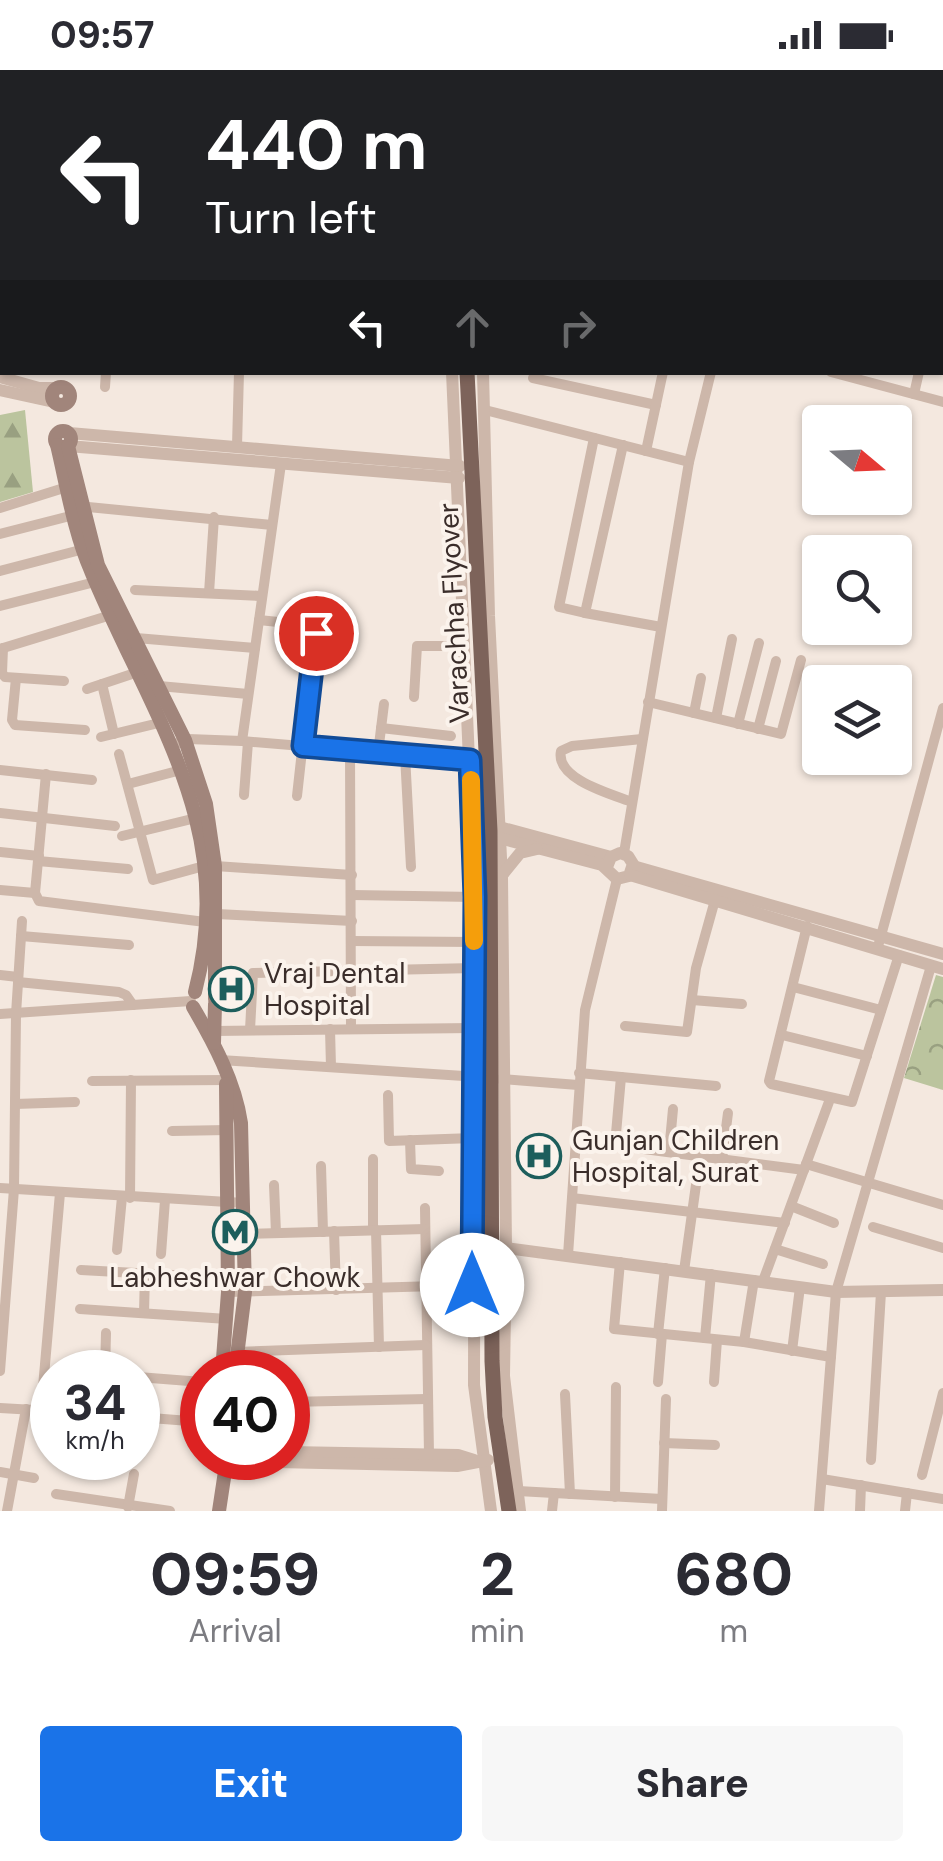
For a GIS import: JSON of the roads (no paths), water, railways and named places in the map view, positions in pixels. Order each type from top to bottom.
[{"type":"main road","name":"Varachha Flyover","points":[[464,375],[482,894],[482,1360],[500,1511]]},
{"type":"main road","name":"Varachha Flyover","points":[[464,375],[490,831],[492,1361],[495,1418],[509,1511]]},
{"type":"main road","points":[[61,391],[67,487],[98,565],[159,686],[206,804],[214,1037]]},
{"type":"main road","points":[[63,440],[84,549],[138,672],[163,722],[179,742],[181,770],[210,866]]},
{"type":"main road","points":[[211,918],[193,1000],[214,1037],[241,1123],[224,1350]]},
{"type":"main road","points":[[193,1000],[209,990],[215,1002]]},
{"type":"main road","points":[[224,1071],[227,1130],[244,1234],[245,1292],[237,1350]]},
{"type":"main road","points":[[219,1511],[224,1480]]},
{"type":"street","points":[[105,387],[106,375]]},
{"type":"street","points":[[237,446],[238,375]]},
{"type":"street","points":[[452,375],[475,897],[474,1385],[479,1460],[491,1511]]},
{"type":"street","points":[[483,375],[502,878],[504,1376],[520,1511]]},
{"type":"street","points":[[646,451],[662,375]]},
{"type":"street","points":[[614,859],[632,802],[690,462],[710,375]]},
{"type":"street","points":[[853,375],[943,402]]},
{"type":"street","points":[[879,385],[882,375]]},
{"type":"street","points":[[914,394],[918,375]]},
{"type":"street","points":[[0,377],[61,391]]},
{"type":"street","points":[[533,378],[656,405]]},
{"type":"street","points":[[0,390],[61,391]]},
{"type":"street","points":[[485,410],[690,462]]},
{"type":"street","points":[[594,438],[559,607],[661,627]]},
{"type":"street","points":[[63,440],[237,446],[454,472]]},
{"type":"street","points":[[63,440],[281,464],[486,474]]},
{"type":"street","points":[[584,613],[623,445]]},
{"type":"street","points":[[244,795],[248,694],[281,464]]},
{"type":"street","points":[[0,508],[67,487]]},
{"type":"street","points":[[0,534],[76,509],[214,517],[272,525]]},
{"type":"street","points":[[209,593],[214,517]]},
{"type":"street","points":[[0,571],[84,549]]},
{"type":"street","points":[[0,606],[96,582]]},
{"type":"street","points":[[135,590],[262,596]]},
{"type":"street","points":[[64,681],[2,675],[2,648],[112,615]]},
{"type":"street","points":[[259,620],[307,625],[316,633],[297,796]]},
{"type":"street","points":[[136,638],[255,648]]},
{"type":"street","points":[[716,718],[732,640]]},
{"type":"street","points":[[738,724],[759,643]]},
{"type":"street","points":[[414,697],[417,646],[464,646]]},
{"type":"street","points":[[758,729],[776,660]]},
{"type":"street","points":[[648,702],[782,733],[801,660]]},
{"type":"street","points":[[87,690],[138,672]]},
{"type":"street","points":[[16,678],[12,720],[15,726],[85,730]]},
{"type":"street","points":[[694,713],[702,678]]},
{"type":"street","points":[[102,684],[114,734]]},
{"type":"street","points":[[159,686],[248,694]]},
{"type":"street","points":[[378,753],[384,704]]},
{"type":"street","points":[[880,942],[943,708]]},
{"type":"street","points":[[101,737],[163,722]]},
{"type":"street","points":[[381,728],[451,736]]},
{"type":"street","points":[[632,802],[583,782],[561,765],[559,758],[561,751],[572,746],[642,739]]},
{"type":"street","points":[[179,742],[244,741],[470,760]]},
{"type":"street","points":[[350,750],[351,1029]]},
{"type":"street","points":[[119,754],[153,880],[210,866],[352,875]]},
{"type":"street","points":[[405,755],[411,868]]},
{"type":"street","points":[[0,770],[92,780]]},
{"type":"street","points":[[128,784],[181,770]]},
{"type":"street","points":[[46,774],[36,893],[39,901],[211,918],[352,921]]},
{"type":"street","points":[[498,807],[526,834]]},
{"type":"street","points":[[0,814],[118,831],[141,831],[196,818]]},
{"type":"street","points":[[473,826],[526,834],[614,859],[627,873],[807,926],[943,954]]},
{"type":"street","points":[[500,832],[540,848],[631,858],[584,1010],[568,1255]]},
{"type":"street","points":[[502,878],[514,857],[540,848]]},
{"type":"street","points":[[0,852],[128,869]]},
{"type":"street","points":[[627,873],[880,942],[898,955],[937,967],[867,1182],[836,1292],[819,1511]]},
{"type":"street","points":[[0,890],[36,893]]},
{"type":"street","points":[[352,894],[475,897]]},
{"type":"street","points":[[625,1026],[684,1034],[688,1030],[696,968],[715,900]]},
{"type":"street","points":[[0,1370],[5,1243],[14,1189],[16,1014],[22,921]]},
{"type":"street","points":[[807,926],[770,1083],[852,1102],[898,955]]},
{"type":"street","points":[[21,936],[129,944]]},
{"type":"street","points":[[352,941],[474,942]]},
{"type":"street","points":[[250,1030],[253,973],[474,968]]},
{"type":"street","points":[[0,975],[119,992],[133,1005]]},
{"type":"street","points":[[793,986],[882,1010]]},
{"type":"street","points":[[0,1014],[193,1000]]},
{"type":"street","points":[[692,1000],[742,1004]]},
{"type":"street","points":[[214,1037],[250,1030],[474,1028]]},
{"type":"street","points":[[330,1029],[331,1068]]},
{"type":"street","points":[[782,1035],[868,1056]]},
{"type":"street","points":[[92,1080],[331,1068],[503,1080],[621,1077],[716,1086]]},
{"type":"street","points":[[615,1145],[621,1077]]},
{"type":"street","points":[[117,1250],[126,1197],[130,1080]]},
{"type":"street","points":[[388,1095],[387,1139],[473,1138]]},
{"type":"street","points":[[744,1342],[758,1281],[775,1250],[830,1098]]},
{"type":"street","points":[[15,1104],[75,1102]]},
{"type":"street","points":[[669,1152],[673,1109]]},
{"type":"street","points":[[722,1159],[728,1112]]},
{"type":"street","points":[[172,1131],[227,1130]]},
{"type":"street","points":[[410,1140],[411,1170],[439,1171]]},
{"type":"street","points":[[575,1140],[805,1167],[943,1205]]},
{"type":"street","points":[[684,1271],[700,1156]]},
{"type":"street","points":[[373,1159],[379,1347]]},
{"type":"street","points":[[321,1166],[336,1290]]},
{"type":"street","points":[[274,1185],[276,1233]]},
{"type":"street","points":[[0,1188],[236,1203]]},
{"type":"street","points":[[50,1350],[60,1193]]},
{"type":"street","points":[[572,1198],[785,1223]]},
{"type":"street","points":[[162,1254],[166,1200]]},
{"type":"street","points":[[791,1206],[834,1223]]},
{"type":"street","points":[[424,1208],[429,1454]]},
{"type":"street","points":[[873,1227],[943,1248]]},
{"type":"street","points":[[244,1234],[425,1229]]},
{"type":"street","points":[[506,1248],[836,1292],[943,1290]]},
{"type":"street","points":[[775,1250],[823,1264]]},
{"type":"street","points":[[620,1262],[612,1326],[616,1329],[744,1342],[831,1358]]},
{"type":"street","points":[[658,1382],[665,1268]]},
{"type":"street","points":[[81,1270],[145,1274],[245,1292],[472,1285]]},
{"type":"street","points":[[144,1313],[145,1274]]},
{"type":"street","points":[[704,1338],[711,1274]]},
{"type":"street","points":[[792,1350],[800,1287]]},
{"type":"street","points":[[871,1460],[881,1292]]},
{"type":"street","points":[[80,1309],[227,1319]]},
{"type":"street","points":[[106,1333],[106,1350]]},
{"type":"street","points":[[714,1382],[717,1340]]},
{"type":"street","points":[[294,1350],[426,1346]]},
{"type":"street","points":[[615,1496],[616,1387]]},
{"type":"street","points":[[565,1394],[570,1494]]},
{"type":"street","points":[[922,1476],[943,1394]]},
{"type":"street","points":[[310,1402],[428,1399]]},
{"type":"street","points":[[518,1492],[615,1496],[662,1505],[666,1399]]},
{"type":"street","points":[[0,1408],[30,1410]]},
{"type":"street","points":[[7,1511],[26,1410]]},
{"type":"street","points":[[664,1444],[715,1444]]},
{"type":"street","points":[[310,1452],[514,1460]]},
{"type":"street","points":[[310,1462],[457,1466],[479,1460]]},
{"type":"street","points":[[0,1472],[30,1477]]},
{"type":"street","points":[[822,1479],[943,1499]]},
{"type":"street","points":[[128,1508],[133,1480]]},
{"type":"street","points":[[860,1511],[861,1485]]},
{"type":"street","points":[[906,1511],[907,1493]]},
{"type":"street","points":[[56,1494],[128,1508],[170,1511]]},
{"type":"street","points":[[552,1511],[554,1494]]},
{"type":"place","name":"Vraj Dental Hospital","points":[[231,989]]},
{"type":"place","name":"Gunjan Children Hospital, Surat","points":[[539,1156]]},
{"type":"place","name":"Labheshwar Chowk","points":[[235,1232]]}]
